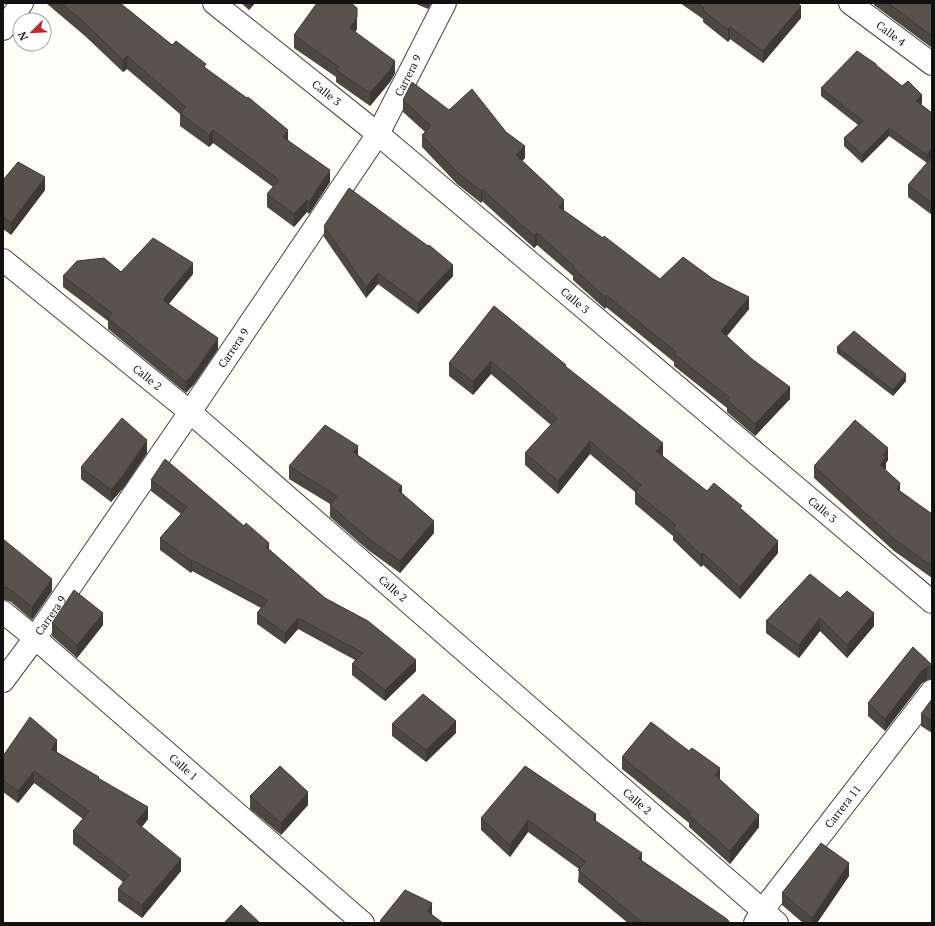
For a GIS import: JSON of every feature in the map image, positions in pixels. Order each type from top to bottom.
[{"type":"street","points":[[3,28],[22,3]]},
{"type":"street","name":"Calle 3","points":[[214,3],[378,134],[932,602]]},
{"type":"street","name":"Carrera 9","points":[[3,681],[35,638],[190,412],[378,134],[445,3]]},
{"type":"street","name":"Calle 4","points":[[850,3],[932,64]]},
{"type":"street","name":"Calle 2","points":[[3,260],[190,412],[765,919]]},
{"type":"street","name":"Calle 1","points":[[3,612],[35,638],[363,923]]},
{"type":"street","name":"Carrera 11","points":[[765,919],[932,691]]},
{"type":"building","points":[[61,3],[120,3],[172,45],[176,41],[206,64],[204,67],[247,98],[248,97],[288,130],[283,137],[330,170],[309,202],[307,200],[294,214],[267,194],[279,180],[213,130],[209,135],[180,113],[186,107],[127,56],[123,60],[85,23]]},
{"type":"building","points":[[317,3],[351,3],[357,8],[357,17],[350,28],[395,61],[390,70],[370,93],[336,70],[339,67],[294,35]]},
{"type":"building","points":[[697,3],[797,3],[801,6],[763,51],[730,27],[728,30],[703,10],[704,8]]},
{"type":"building","points":[[888,3],[932,3],[932,36]]},
{"type":"building","points":[[857,51],[876,64],[902,86],[908,81],[922,95],[916,101],[932,113],[932,148],[927,155],[889,128],[862,155],[844,138],[863,121],[821,88]]},
{"type":"building","points":[[412,82],[449,110],[472,89],[506,132],[525,146],[516,155],[564,200],[559,207],[603,238],[604,236],[660,279],[683,257],[713,279],[749,297],[721,331],[752,359],[790,387],[755,424],[727,400],[730,398],[674,354],[676,352],[606,295],[605,297],[573,268],[574,266],[537,233],[534,236],[482,189],[481,191],[457,172],[422,135],[431,126],[403,100]]},
{"type":"building","points":[[932,157],[932,203],[908,185]]},
{"type":"building","points":[[18,162],[45,177],[11,223],[3,217],[3,180]]},
{"type":"building","points":[[349,188],[428,246],[429,245],[453,265],[418,303],[378,273],[366,287],[324,226]]},
{"type":"building","points":[[153,238],[193,263],[163,300],[218,338],[186,382],[108,318],[112,313],[63,276],[77,261],[104,258],[121,272]]},
{"type":"building","points":[[494,306],[566,365],[565,366],[663,443],[656,451],[707,491],[714,483],[742,506],[740,508],[778,541],[740,587],[703,553],[701,555],[673,528],[676,525],[635,492],[641,485],[590,441],[558,481],[525,453],[557,418],[491,361],[473,382],[449,363]]},
{"type":"building","points":[[854,331],[906,374],[893,390],[837,347]]},
{"type":"building","points":[[122,418],[147,440],[124,474],[111,490],[81,467]]},
{"type":"building","points":[[855,420],[888,448],[883,455],[886,457],[880,465],[900,483],[897,489],[932,514],[932,566],[894,539],[814,466]]},
{"type":"building","points":[[325,425],[358,446],[353,452],[402,486],[398,490],[434,521],[400,561],[368,538],[330,505],[337,496],[289,466]]},
{"type":"building","points":[[165,459],[244,526],[246,523],[269,543],[266,547],[325,598],[368,621],[416,660],[385,690],[352,664],[363,653],[298,618],[285,633],[257,613],[268,600],[192,560],[191,561],[160,538],[187,507],[151,480]]},
{"type":"building","points":[[3,539],[52,579],[32,607],[11,590],[5,587],[3,588]]},
{"type":"building","points":[[810,574],[840,598],[847,591],[874,613],[847,645],[820,618],[799,645],[766,621]]},
{"type":"building","points":[[74,590],[103,613],[77,645],[52,623]]},
{"type":"building","points":[[913,647],[932,666],[927,667],[922,671],[885,719],[868,703]]},
{"type":"building","points":[[423,694],[456,721],[426,750],[392,724]]},
{"type":"building","points":[[932,699],[932,721],[921,714]]},
{"type":"building","points":[[30,717],[57,740],[51,749],[148,807],[136,822],[181,859],[142,905],[118,889],[129,875],[73,831],[89,811],[34,771],[18,791],[3,780],[3,756]]},
{"type":"building","points":[[651,722],[689,751],[692,748],[720,768],[715,775],[759,815],[730,851],[689,815],[691,813],[622,757]]},
{"type":"building","points":[[280,766],[308,792],[281,823],[250,796]]},
{"type":"building","points":[[525,766],[596,814],[593,819],[642,853],[638,858],[727,919],[730,923],[643,923],[578,870],[586,862],[528,820],[510,845],[481,818]]},
{"type":"building","points":[[821,843],[849,863],[812,918],[782,893]]},
{"type":"building","points":[[405,890],[432,903],[427,911],[443,923],[385,923],[380,921]]},
{"type":"building","points":[[241,905],[260,923],[224,923]]}]
